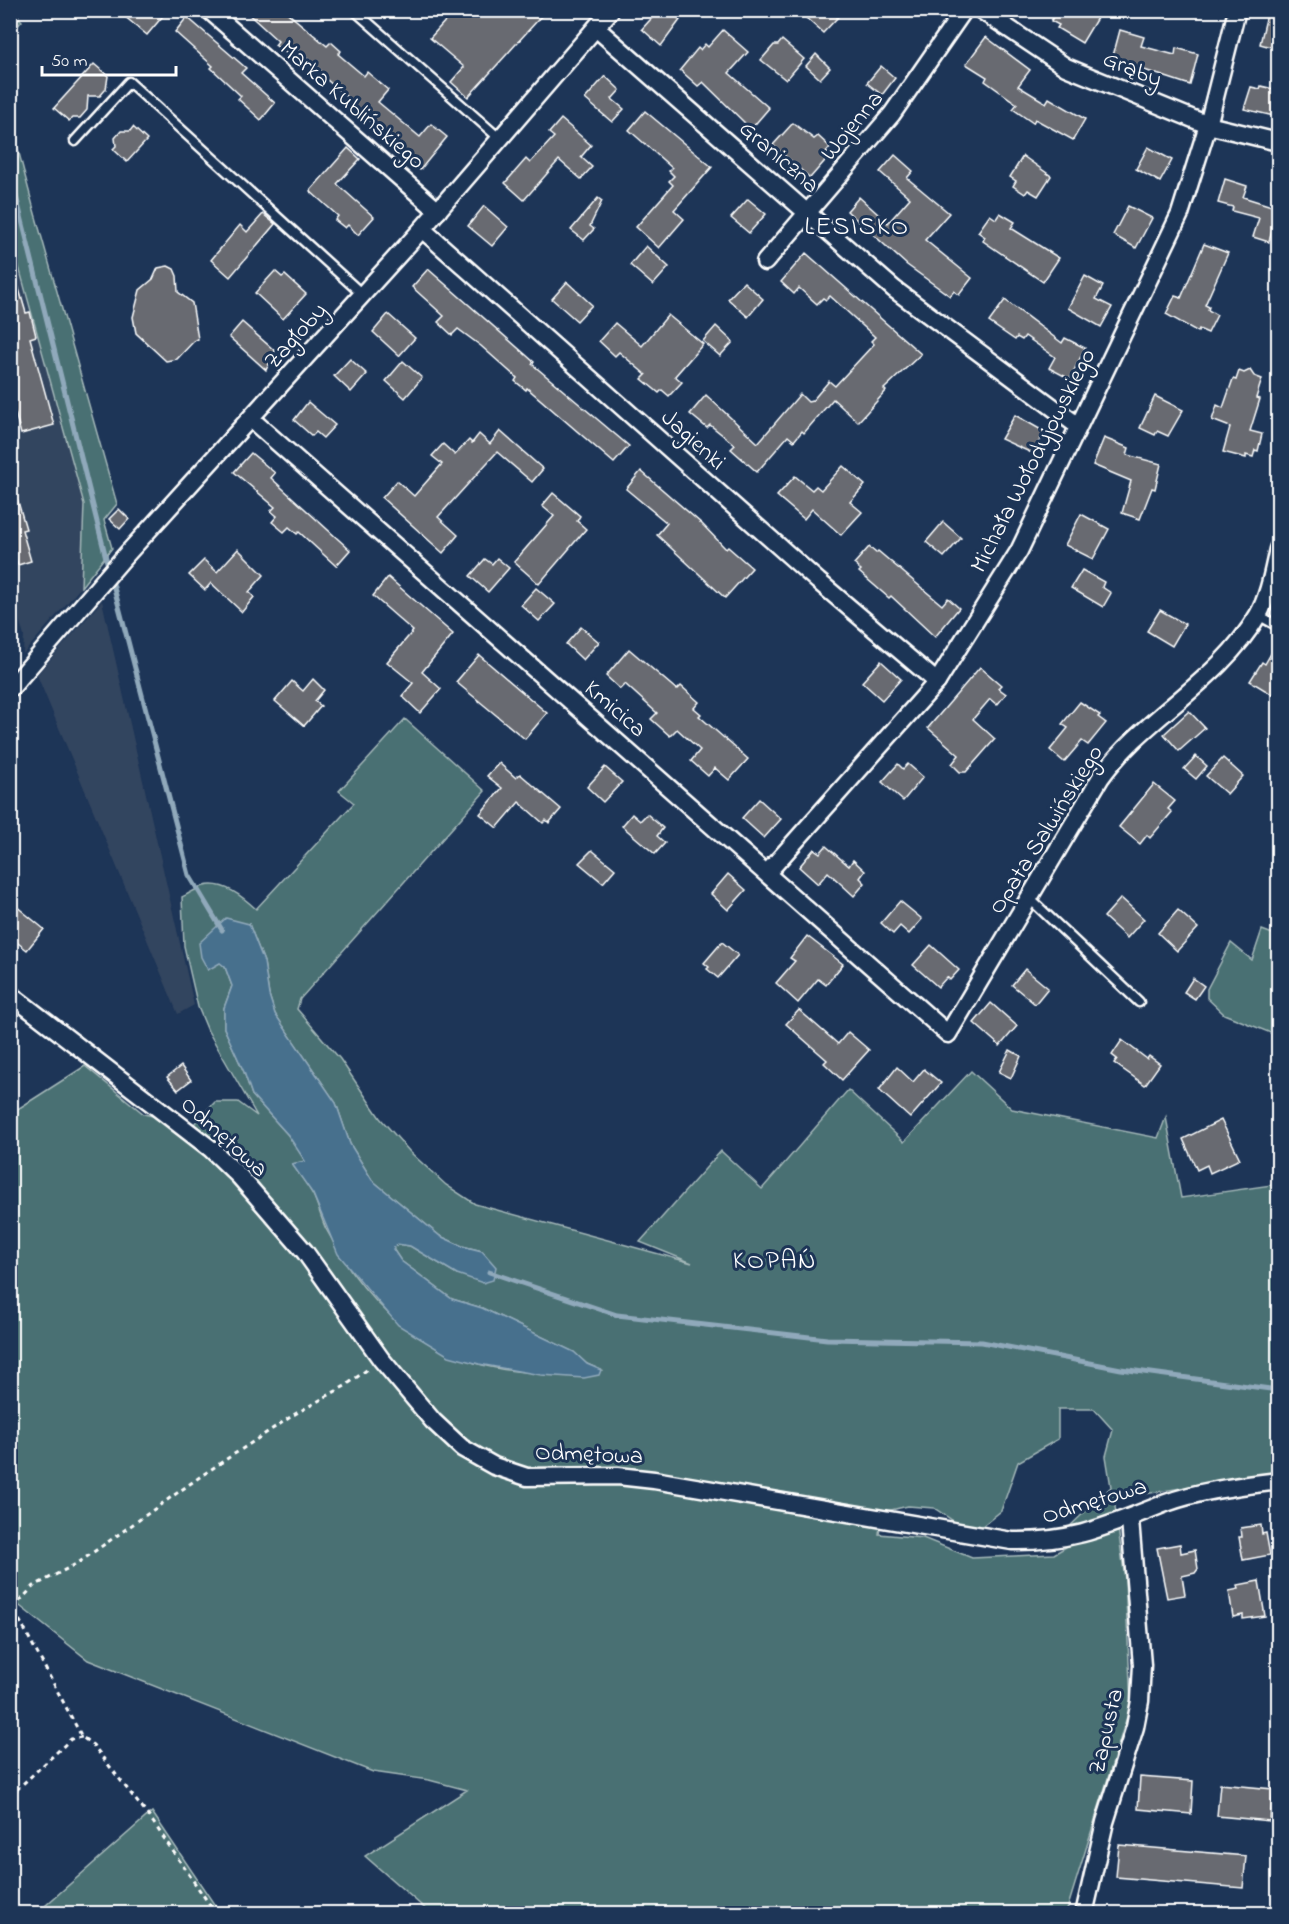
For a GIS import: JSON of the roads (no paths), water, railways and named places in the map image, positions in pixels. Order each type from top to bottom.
[{"type":"street","name":"Marka Kublińskiego","points":[[209,10],[438,211]]},
{"type":"street","name":"Zagłoby","points":[[10,689],[125,556],[438,211],[611,10]]},
{"type":"street","name":"Wojenna","points":[[765,262],[892,114],[964,10]]},
{"type":"street","name":"Grąby","points":[[981,10],[1066,67],[1208,125],[1278,142]]},
{"type":"street","name":"Michała Wołodyjowskiego","points":[[767,873],[937,682],[1019,551],[1180,214],[1208,125],[1237,10]]},
{"type":"street","name":"Graniczna","points":[[596,28],[894,289],[1078,426]]},
{"type":"street","name":"Jagienki","points":[[422,229],[818,581],[937,682]]},
{"type":"street","name":"Kmicica","points":[[251,419],[948,1034]]},
{"type":"street","name":"Opata Salwińskiego","points":[[948,1034],[1101,777],[1116,756],[1219,665],[1258,615],[1270,583],[1278,549]]},
{"type":"street","name":"Odmętowa","points":[[10,994],[211,1149],[240,1177],[305,1252],[381,1359],[433,1421],[462,1448],[494,1466],[527,1477],[618,1476],[654,1480],[1012,1541],[1065,1539],[1130,1520],[1167,1503],[1208,1491],[1278,1481]]},
{"type":"street","name":"Zapusta","points":[[1084,1914],[1103,1832],[1135,1727],[1140,1701],[1142,1665],[1130,1520]]},
{"type":"lane","points":[[354,10],[499,138]]},
{"type":"lane","points":[[75,141],[129,82],[363,295]]},
{"type":"lane","points":[[1258,615],[1278,626]]},
{"type":"lane","points":[[1029,898],[1140,1002]]},
{"type":"waterway","points":[[10,172],[107,562]]},
{"type":"waterway","points":[[112,580],[189,875],[222,930]]},
{"type":"waterway","points":[[489,1272],[617,1315],[827,1339],[982,1342],[1121,1369],[1278,1390]]},
{"type":"district","name":"LESISKO","points":[[857,225]]},
{"type":"district","name":"KOPAŃ","points":[[775,1259]]}]
